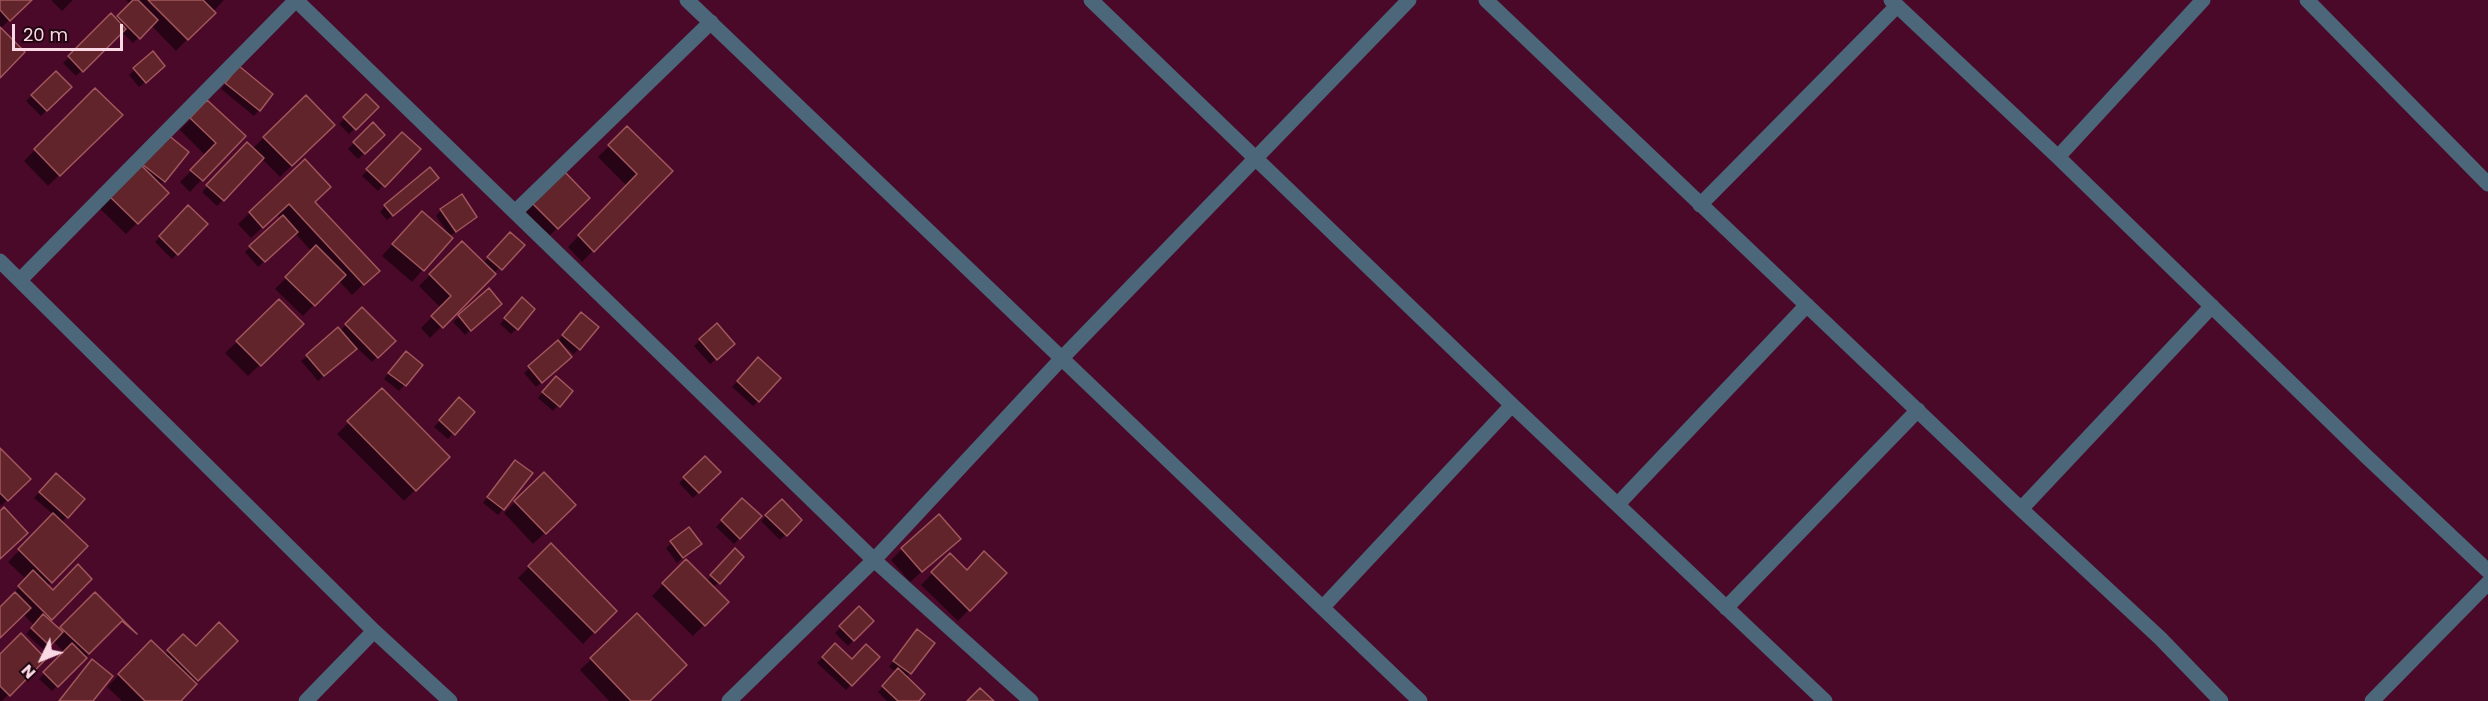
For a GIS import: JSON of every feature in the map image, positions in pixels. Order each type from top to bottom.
[{"type":"street","points":[[20,280],[296,0],[874,560],[1031,701]]},
{"type":"street","points":[[687,0],[1063,357],[1420,701]]},
{"type":"street","points":[[1091,0],[1512,405],[1825,701]]},
{"type":"street","points":[[729,701],[874,560],[1063,357],[1409,0]]},
{"type":"street","points":[[1486,0],[2021,509],[2160,638],[2221,701]]},
{"type":"street","points":[[2058,157],[2203,0]]},
{"type":"street","points":[[2309,1],[2488,184]]},
{"type":"street","points":[[1700,205],[1894,3],[2058,157],[2488,571]]},
{"type":"street","points":[[515,212],[711,22]]},
{"type":"street","points":[[0,261],[374,631],[450,701]]},
{"type":"street","points":[[1618,504],[1807,305]]},
{"type":"street","points":[[2021,509],[2212,306]]},
{"type":"street","points":[[1323,607],[1512,405]]},
{"type":"street","points":[[1726,608],[1918,410]]},
{"type":"street","points":[[2372,701],[2488,583]]},
{"type":"street","points":[[306,701],[374,631]]},
{"type":"building","points":[[0,0],[32,0],[10,21],[0,10]]},
{"type":"building","points":[[133,0],[138,0],[158,20],[140,39],[117,16]]},
{"type":"building","points":[[148,0],[203,0],[216,13],[188,40]]},
{"type":"building","points":[[111,13],[126,29],[83,72],[68,56]]},
{"type":"building","points":[[0,27],[25,52],[0,78]]},
{"type":"building","points":[[153,51],[165,66],[146,83],[133,68]]},
{"type":"building","points":[[239,66],[273,94],[260,111],[225,83]]},
{"type":"building","points":[[56,71],[72,87],[47,111],[31,95]]},
{"type":"building","points":[[95,88],[123,115],[60,176],[34,149]]},
{"type":"building","points":[[366,94],[379,107],[356,130],[343,117]]},
{"type":"building","points":[[306,95],[335,125],[292,166],[263,137]]},
{"type":"building","points":[[207,100],[246,136],[203,181],[190,170],[216,143],[190,118]]},
{"type":"building","points":[[373,122],[385,135],[365,154],[353,142]]},
{"type":"building","points":[[627,126],[673,171],[594,252],[578,235],[637,174],[608,145]]},
{"type":"building","points":[[402,132],[421,149],[385,187],[366,169]]},
{"type":"building","points":[[167,134],[189,152],[165,182],[142,164]]},
{"type":"building","points":[[247,142],[264,158],[224,201],[206,185]]},
{"type":"building","points":[[305,159],[331,187],[315,202],[380,271],[364,285],[289,204],[263,228],[249,212]]},
{"type":"building","points":[[136,160],[169,193],[138,224],[105,192]]},
{"type":"building","points":[[430,167],[439,178],[393,216],[384,205]]},
{"type":"building","points":[[560,167],[590,198],[558,229],[528,199]]},
{"type":"building","points":[[462,194],[477,217],[456,232],[440,209]]},
{"type":"building","points":[[188,205],[208,224],[178,255],[159,236]]},
{"type":"building","points":[[422,211],[453,238],[424,271],[392,244]]},
{"type":"building","points":[[283,215],[298,232],[265,262],[249,246]]},
{"type":"building","points":[[510,232],[525,245],[502,270],[487,257]]},
{"type":"building","points":[[462,241],[496,274],[443,328],[431,316],[451,296],[429,274]]},
{"type":"building","points":[[316,245],[346,275],[315,306],[285,277]]},
{"type":"building","points":[[489,288],[502,304],[471,331],[458,315]]},
{"type":"building","points":[[522,297],[535,309],[518,330],[504,318]]},
{"type":"building","points":[[279,299],[304,324],[261,366],[236,341]]},
{"type":"building","points":[[362,307],[396,341],[378,358],[345,324]]},
{"type":"building","points":[[581,312],[599,327],[580,350],[562,335]]},
{"type":"building","points":[[717,323],[735,344],[717,360],[699,339]]},
{"type":"building","points":[[338,327],[357,349],[324,376],[306,355]]},
{"type":"building","points":[[558,340],[572,357],[542,383],[528,366]]},
{"type":"building","points":[[406,351],[423,365],[406,386],[388,373]]},
{"type":"building","points":[[758,357],[781,378],[759,402],[737,381]]},
{"type":"building","points":[[556,376],[573,391],[560,407],[542,392]]},
{"type":"building","points":[[382,388],[450,457],[416,491],[347,421]]},
{"type":"building","points":[[459,397],[475,412],[455,435],[439,420]]},
{"type":"building","points":[[0,448],[31,479],[8,501],[0,493]]},
{"type":"building","points":[[705,456],[721,472],[699,493],[683,477]]},
{"type":"building","points":[[515,460],[533,473],[504,510],[487,497]]},
{"type":"building","points":[[544,472],[576,505],[546,534],[514,501]]},
{"type":"building","points":[[56,473],[85,499],[68,518],[39,492]]},
{"type":"building","points":[[742,498],[762,516],[740,539],[721,520]]},
{"type":"building","points":[[782,499],[802,520],[787,536],[765,515]]},
{"type":"building","points":[[4,507],[28,533],[0,559],[0,511]]},
{"type":"building","points":[[53,513],[88,546],[52,583],[18,549]]},
{"type":"building","points":[[939,514],[961,539],[922,572],[901,548]]},
{"type":"building","points":[[689,527],[702,544],[683,558],[670,541]]},
{"type":"building","points":[[551,543],[617,611],[595,633],[528,566]]},
{"type":"building","points":[[735,548],[744,557],[720,584],[710,575]]},
{"type":"building","points":[[984,551],[1007,573],[970,611],[931,572],[950,553],[967,570]]},
{"type":"building","points":[[686,559],[729,602],[705,626],[662,583]]},
{"type":"building","points":[[78,564],[92,579],[52,620],[18,586],[33,570],[53,590]]},
{"type":"building","points":[[15,592],[31,608],[0,638],[0,607]]},
{"type":"building","points":[[95,592],[137,634],[122,621],[89,654],[60,627]]},
{"type":"building","points":[[859,606],[874,621],[854,641],[839,626]]},
{"type":"building","points":[[637,613],[687,665],[650,701],[631,701],[590,658]]},
{"type":"building","points":[[43,614],[63,632],[50,646],[31,628]]},
{"type":"building","points":[[219,622],[238,641],[198,681],[167,650],[183,634],[196,646]]},
{"type":"building","points":[[917,629],[935,643],[911,674],[893,661]]},
{"type":"building","points":[[21,633],[46,659],[10,696],[0,686],[0,654]]},
{"type":"building","points":[[151,640],[197,684],[181,701],[145,701],[118,674]]},
{"type":"building","points":[[72,643],[87,658],[58,687],[43,672]]},
{"type":"building","points":[[835,643],[852,659],[866,644],[880,657],[852,686],[822,657]]},
{"type":"building","points":[[92,659],[113,676],[93,701],[59,701]]},
{"type":"building","points":[[898,668],[925,694],[919,701],[898,701],[882,686]]},
{"type":"building","points":[[980,688],[994,701],[967,701]]}]
